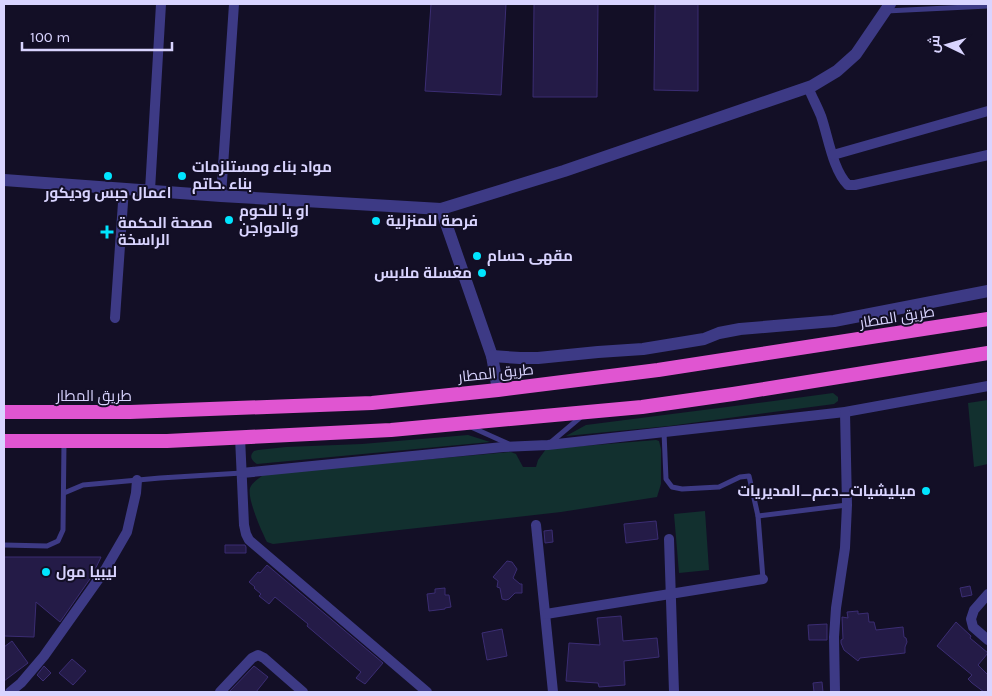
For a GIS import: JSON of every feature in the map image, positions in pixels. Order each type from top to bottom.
[{"type":"highway","name":"طريق المطار","points":[[4,412],[130,412],[362,404],[498,390],[658,370],[988,319]]},
{"type":"highway","points":[[4,441],[167,441],[391,430],[642,407],[988,353]]},
{"type":"street","points":[[150,190],[160,4]]},
{"type":"street","points":[[221,196],[234,4]]},
{"type":"street","points":[[4,180],[221,196],[441,209],[564,171],[808,87],[836,71],[856,54],[888,8]]},
{"type":"street","points":[[808,87],[843,180],[848,185],[856,185],[988,154]]},
{"type":"street","points":[[833,155],[988,111]]},
{"type":"street","points":[[115,318],[124,188]]},
{"type":"street","points":[[441,209],[492,356],[498,390]]},
{"type":"street","points":[[492,356],[538,358],[643,349],[704,339],[718,333],[740,328],[834,321],[988,291]]},
{"type":"street","points":[[242,473],[548,445],[845,412],[988,386]]},
{"type":"street","points":[[835,692],[834,637],[836,608],[845,548],[847,505],[845,412]]},
{"type":"street","points":[[240,437],[244,525],[250,540],[427,692]]},
{"type":"street","points":[[10,692],[21,683],[44,656],[105,570],[127,532],[137,480]]},
{"type":"street","points":[[536,525],[553,692]]},
{"type":"street","points":[[669,538],[674,692]]},
{"type":"street","points":[[546,614],[763,579]]},
{"type":"street","points":[[988,594],[974,610],[970,619],[973,626],[988,640]]},
{"type":"street","points":[[220,692],[252,658],[258,655],[303,692]]},
{"type":"lane","points":[[888,8],[988,6]]},
{"type":"lane","points":[[548,445],[586,412]]},
{"type":"lane","points":[[464,423],[516,447]]},
{"type":"lane","points":[[664,432],[666,479],[672,487],[682,489],[719,487],[740,477],[749,476],[758,516],[763,579]]},
{"type":"lane","points":[[4,545],[47,546],[58,540],[63,530],[64,441]]},
{"type":"lane","points":[[64,493],[83,485],[242,473]]},
{"type":"lane","points":[[758,516],[847,505]]},
{"type":"green space","points":[[833,393],[838,397],[838,401],[834,404],[669,426],[566,436],[586,425]]},
{"type":"green space","points":[[988,400],[988,464],[974,467],[968,403]]},
{"type":"green space","points":[[468,435],[490,442],[257,464],[251,456],[254,451],[286,447],[362,444]]},
{"type":"green space","points":[[659,441],[661,449],[661,484],[657,497],[561,512],[273,544],[267,542],[253,507],[250,493],[252,484],[264,474],[511,452],[516,454],[523,467],[536,467],[538,460],[546,449]]},
{"type":"green space","points":[[705,511],[709,570],[679,573],[674,514]]},
{"type":"building","points":[[431,4],[506,4],[501,95],[425,91]]},
{"type":"building","points":[[534,4],[598,4],[597,97],[533,97]]},
{"type":"building","points":[[655,4],[698,4],[698,91],[654,90]]},
{"type":"building","points":[[656,521],[658,539],[626,543],[624,524]]},
{"type":"building","points":[[552,530],[553,542],[545,543],[544,531]]},
{"type":"building","points":[[225,545],[245,545],[246,553],[225,553]]},
{"type":"building","points":[[4,557],[101,557],[92,576],[60,622],[36,602],[34,637],[4,636]]},
{"type":"building","points":[[507,561],[512,562],[517,569],[513,578],[522,584],[522,593],[515,593],[506,600],[502,599],[500,588],[497,587],[498,581],[493,577]]},
{"type":"building","points":[[267,565],[383,663],[365,684],[356,678],[361,672],[307,626],[308,624],[275,597],[269,604],[259,596],[261,594],[249,582]]},
{"type":"building","points":[[970,586],[972,595],[962,597],[960,588]]},
{"type":"building","points":[[445,588],[445,595],[449,595],[451,607],[429,611],[427,594],[435,593],[435,589]]},
{"type":"building","points":[[858,611],[858,614],[868,613],[869,622],[874,622],[876,630],[903,627],[904,637],[907,642],[905,653],[860,658],[858,661],[844,650],[841,643],[843,639],[842,617],[848,618],[847,612]]},
{"type":"building","points":[[621,616],[623,641],[657,638],[659,657],[624,661],[625,685],[599,687],[598,683],[566,681],[569,643],[600,645],[597,618]]},
{"type":"building","points":[[956,622],[971,636],[970,638],[988,653],[978,665],[988,675],[988,692],[984,692],[972,683],[968,679],[972,675],[937,646]]},
{"type":"building","points":[[827,624],[827,640],[809,640],[808,625]]},
{"type":"building","points":[[502,629],[507,656],[487,660],[482,633]]},
{"type":"building","points":[[12,641],[28,663],[4,681],[4,647]]},
{"type":"building","points":[[72,659],[86,671],[73,685],[59,673]]},
{"type":"building","points":[[44,666],[51,673],[43,681],[37,675]]},
{"type":"building","points":[[254,666],[268,677],[256,692],[229,692]]},
{"type":"building","points":[[822,682],[823,692],[814,692],[813,683]]},
{"type":"place","name":"اعمال جبس وديكور","points":[[108,176]]},
{"type":"place","name":"مواد بناء ومستلزمات بناء .حاتم","points":[[182,176]]},
{"type":"place","name":"او يا للحوم والدواجن","points":[[229,220]]},
{"type":"place","name":"فرصة للمنزلية","points":[[376,221]]},
{"type":"place","name":"مصحة الحكمة الراسخة","points":[[107,232]]},
{"type":"place","name":"مقهى حسام","points":[[477,256]]},
{"type":"place","name":"مغسلة ملابس","points":[[482,273]]},
{"type":"place","name":"ميليشيات_دعم_المديريات","points":[[926,491]]},
{"type":"place","name":"ليبيا مول","points":[[46,572]]}]
